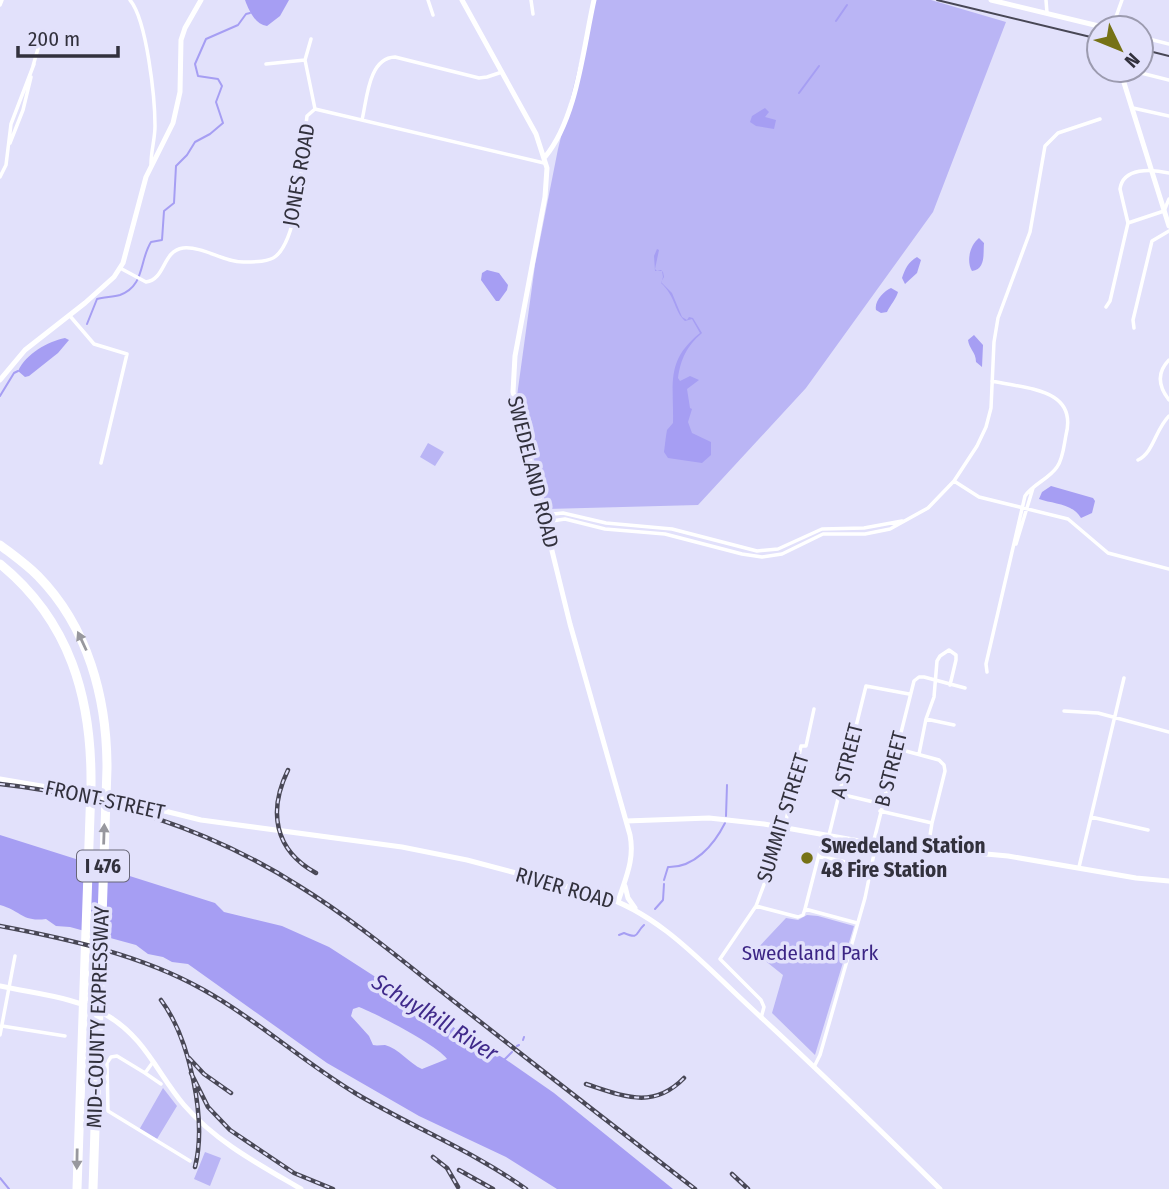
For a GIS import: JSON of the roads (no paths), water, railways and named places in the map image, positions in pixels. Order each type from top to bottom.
[{"type":"highway","name":"MID-COUNTY EXPRESSWAY","points":[[0,545],[38,576],[71,619],[89,656],[101,706],[107,768],[93,1189]]},
{"type":"highway","name":"MID-COUNTY EXPRESSWAY","points":[[0,564],[12,573],[40,606],[64,645],[75,669],[87,712],[91,778],[77,1189]]},
{"type":"main road","points":[[0,380],[25,350],[70,316],[120,268],[151,166],[173,123],[180,92],[181,40],[185,27],[201,0]]},
{"type":"main road","points":[[462,0],[536,134],[545,160]]},
{"type":"main road","name":"SWEDELAND ROAD","points":[[594,0],[567,119],[545,160],[545,197],[527,285],[512,384],[522,436],[575,644],[626,821],[632,851],[630,867],[618,902]]},
{"type":"main road","points":[[991,0],[1085,22]]},
{"type":"main road","points":[[1124,84],[1169,229]]},
{"type":"main road","name":"FRONT STREET","points":[[0,779],[96,795],[210,822]]},
{"type":"main road","points":[[626,821],[709,818],[785,827],[874,844],[1016,857],[1136,878],[1169,881]]},
{"type":"main road","name":"RIVER ROAD","points":[[210,822],[402,846],[467,860],[618,902],[637,911],[674,937],[940,1189]]},
{"type":"main road","points":[[625,882],[626,895],[637,911]]},
{"type":"main road","points":[[0,986],[93,1007],[119,1023],[155,1060],[183,1103],[202,1124],[227,1144],[302,1189]]},
{"type":"street","points":[[0,5],[2,0]]},
{"type":"street","points":[[130,0],[140,17],[153,99],[155,137],[151,166]]},
{"type":"street","points":[[428,0],[433,15]]},
{"type":"street","points":[[531,0],[533,14]]},
{"type":"street","points":[[1046,0],[1047,13]]},
{"type":"street","points":[[8,148],[23,110],[41,38]]},
{"type":"street","points":[[311,39],[305,60],[315,109]]},
{"type":"street","points":[[362,120],[375,67],[387,58],[395,57],[479,78],[502,72]]},
{"type":"street","points":[[265,64],[305,60]]},
{"type":"street","points":[[0,177],[6,165],[11,124],[34,64]]},
{"type":"street","points":[[16,108],[23,110]]},
{"type":"street","points":[[1133,108],[1169,116]]},
{"type":"street","name":"JONES ROAD","points":[[120,268],[142,281],[152,281],[158,277],[170,254],[179,249],[194,249],[227,260],[244,262],[267,260],[278,254],[284,247],[294,219],[307,116],[315,109],[545,160]]},
{"type":"street","points":[[545,518],[563,513],[606,523],[672,529],[743,549],[762,551],[778,550],[821,528],[864,528],[908,520],[935,503],[954,481],[986,427],[991,408],[998,318],[1030,232],[1045,146],[1058,133],[1100,119]]},
{"type":"street","points":[[1106,307],[1110,301],[1128,223],[1121,184],[1128,175],[1151,170],[1169,173]]},
{"type":"street","points":[[1128,223],[1164,211],[1169,199]]},
{"type":"street","points":[[1134,328],[1133,320],[1152,241],[1169,229]]},
{"type":"street","points":[[70,316],[94,345],[127,354],[101,463]]},
{"type":"street","points":[[1169,360],[1160,379],[1162,390],[1169,400]]},
{"type":"street","points":[[987,672],[986,661],[1027,494],[1058,465],[1069,425],[1067,410],[1062,402],[1052,395],[992,381]]},
{"type":"street","points":[[1138,460],[1148,453],[1157,430],[1169,416]]},
{"type":"street","points":[[954,481],[979,497],[1068,519],[1110,554],[1169,569]]},
{"type":"street","points":[[919,754],[926,719],[934,697],[937,661],[949,650],[956,655],[950,685]]},
{"type":"street","points":[[909,694],[914,681],[919,677],[965,688]]},
{"type":"street","points":[[1079,868],[1124,678]]},
{"type":"street","name":"A STREET","points":[[805,909],[839,793],[866,686],[909,694]]},
{"type":"street","name":"B STREET","points":[[814,1067],[820,1055],[872,868],[880,811],[909,694]]},
{"type":"street","name":"SUMMIT STREET","points":[[761,1017],[764,1007],[761,1000],[720,959],[756,906],[785,827],[801,746],[806,746],[814,709]]},
{"type":"street","points":[[1064,711],[1090,712],[1169,732]]},
{"type":"street","points":[[926,719],[954,725]]},
{"type":"street","points":[[902,750],[939,760],[946,771],[928,849]]},
{"type":"street","points":[[839,793],[882,804]]},
{"type":"street","points":[[880,811],[932,823]]},
{"type":"street","points":[[1091,817],[1148,830]]},
{"type":"street","points":[[819,856],[872,868]]},
{"type":"street","points":[[756,906],[798,917],[803,915],[805,909],[857,923]]},
{"type":"street","points":[[0,1035],[15,956]]},
{"type":"street","points":[[1,1026],[65,1036]]},
{"type":"street","points":[[160,1084],[117,1056],[110,1058],[107,1063],[110,1114],[190,1161]]},
{"type":"street","points":[[145,1073],[155,1060]]},
{"type":"water","points":[[245,0],[289,0],[280,16],[267,26],[256,20]]},
{"type":"water","points":[[765,108],[769,112],[765,117],[776,120],[774,129],[756,126],[750,122],[752,116]]},
{"type":"water","points":[[979,238],[984,243],[983,260],[980,267],[972,271],[970,253]]},
{"type":"water","points":[[657,249],[659,250],[655,271],[654,256]]},
{"type":"water","points":[[917,257],[921,260],[917,273],[905,284],[902,278],[904,272],[909,263]]},
{"type":"water","points":[[487,270],[499,273],[508,285],[499,301],[496,301],[481,280],[482,273]]},
{"type":"water","points":[[661,282],[672,293],[682,317],[687,320],[689,317],[693,318],[702,333],[686,353],[678,378],[680,381],[690,376],[699,380],[687,389],[692,409],[688,422],[692,433],[711,442],[711,455],[702,463],[668,458],[664,452],[667,430],[673,423],[676,363],[689,343],[700,333],[692,319],[685,321],[681,317],[670,293]]},
{"type":"water","points":[[891,288],[898,292],[887,312],[881,313],[876,310],[878,300]]},
{"type":"water","points":[[974,335],[983,345],[982,367],[976,362],[968,340]]},
{"type":"water","points":[[65,338],[69,340],[58,353],[29,376],[25,377],[18,371],[38,349]]},
{"type":"water","points":[[1051,486],[1093,498],[1095,501],[1092,513],[1081,518],[1073,509],[1039,499],[1042,492]]},
{"type":"water","name":"Schuylkill River","points":[[0,835],[215,903],[224,912],[282,926],[329,947],[505,1059],[554,1093],[673,1189],[557,1189],[506,1157],[419,1116],[327,1063],[188,964],[148,954],[136,945],[70,927],[56,926],[46,919],[31,919],[0,905]],"holes":[[[359,1007],[420,1038],[447,1059],[422,1069],[390,1047],[373,1045],[369,1036],[351,1016],[353,1009]]]},
{"type":"waterway","points":[[836,21],[847,5]]},
{"type":"waterway","points":[[87,324],[97,299],[120,295],[134,286],[151,242],[162,240],[164,211],[174,203],[176,166],[195,142],[223,123],[216,102],[222,86],[218,79],[198,76],[195,64],[206,39],[238,25],[246,14],[250,13]]},
{"type":"waterway","points":[[799,93],[819,66]]},
{"type":"waterway","points":[[0,396],[18,371]]},
{"type":"waterway","points":[[726,816],[727,785]]},
{"type":"waterway","points":[[664,880],[668,867],[686,864],[702,854],[725,823]]},
{"type":"waterway","points":[[655,909],[663,900],[664,884]]},
{"type":"waterway","points":[[619,935],[624,933],[635,936],[644,925]]},
{"type":"waterway","name":"Schuylkill River","points":[[505,1059],[512,1052]]},
{"type":"waterway","points":[[0,1178],[9,1189]]},
{"type":"tram line","points":[[937,0],[1085,36]]},
{"type":"tram line","points":[[1155,52],[1169,56]]},
{"type":"railway","points":[[288,770],[278,800],[279,828],[291,853],[316,873]]},
{"type":"railway","points":[[0,784],[78,797],[156,818],[230,848],[265,866],[321,900],[364,931],[695,1189]]},
{"type":"railway","points":[[0,926],[104,950],[179,977],[241,1013],[355,1093],[485,1163],[526,1189]]},
{"type":"railway","points":[[161,1000],[180,1036],[193,1080],[199,1127],[195,1167]]},
{"type":"railway","points":[[189,1058],[204,1074],[231,1093]]},
{"type":"railway","points":[[191,1073],[208,1107],[230,1130],[294,1173],[333,1189]]},
{"type":"railway","points":[[586,1084],[637,1098],[661,1094],[684,1078]]},
{"type":"railway","points":[[433,1157],[447,1168],[458,1187]]},
{"type":"railway","points":[[459,1170],[493,1189]]},
{"type":"railway","points":[[732,1174],[748,1189]]},
{"type":"place","name":"Swedeland Station 48 Fire Station","points":[[807,858]]},
{"type":"park label","name":"Swedeland Park","points":[[810,953]]}]
